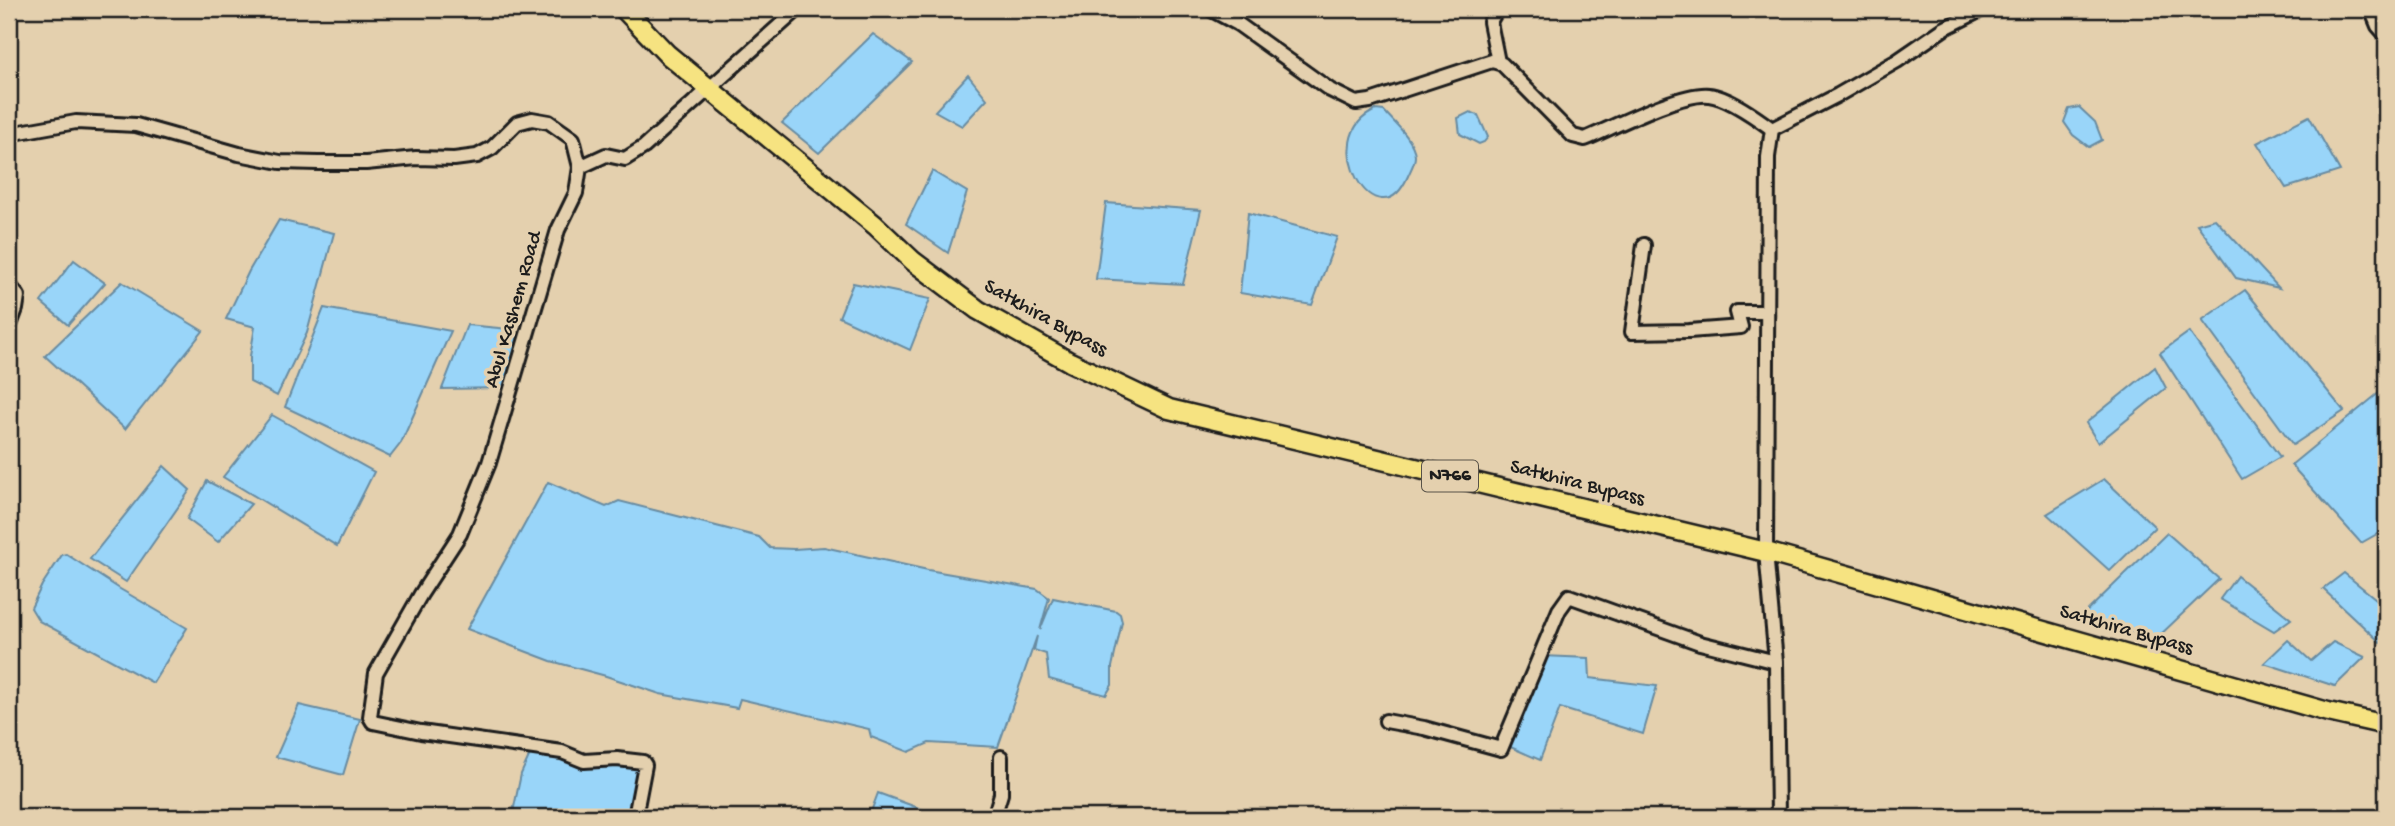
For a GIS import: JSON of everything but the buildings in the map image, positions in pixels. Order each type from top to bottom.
[{"type":"highway","name":"Satkhira Bypass","points":[[624,9],[667,54],[875,225],[913,261],[978,310],[1070,362],[1169,409],[1766,552],[2328,712],[2386,725]]},
{"type":"street","points":[[9,134],[76,122],[136,125],[207,146],[280,162],[366,163],[477,156],[492,148],[517,123],[532,119],[549,122],[573,139],[580,167],[606,155],[625,159],[644,147],[798,9]]},
{"type":"street","points":[[1210,9],[1238,24],[1330,90],[1356,103],[1370,101],[1492,61],[1498,62],[1515,76],[1573,136],[1580,138],[1585,139],[1684,99],[1708,95],[1732,104],[1772,129]]},
{"type":"street","points":[[1497,9],[1490,22],[1498,62]]},
{"type":"street","points":[[1772,129],[1897,61],[1945,27],[1983,9]]},
{"type":"street","points":[[2371,9],[2378,26],[2386,35]]},
{"type":"street","points":[[1772,129],[1768,157],[1766,552],[1776,662],[1778,817]]},
{"type":"street","name":"Abul Kashem Road","points":[[580,167],[576,193],[558,230],[489,463],[460,534],[421,594],[376,673],[370,717],[373,722],[421,732],[562,752],[584,761],[617,759],[643,762],[645,765],[635,817]]},
{"type":"street","points":[[1644,245],[1632,332],[1741,327],[1737,312],[1767,312]]},
{"type":"street","points":[[9,285],[18,296],[9,328]]},
{"type":"street","points":[[1387,721],[1501,749],[1559,610],[1569,596],[1700,643],[1776,662]]},
{"type":"street","points":[[994,817],[1001,794],[1001,757]]},
{"type":"water","points":[[873,34],[912,62],[819,153],[782,123]]},
{"type":"water","points":[[968,75],[987,99],[962,126],[935,111]]},
{"type":"water","points":[[2079,107],[2095,122],[2102,140],[2089,147],[2073,135],[2064,122],[2069,109]]},
{"type":"water","points":[[1376,110],[1384,111],[1403,132],[1412,144],[1415,156],[1408,176],[1395,194],[1381,199],[1368,193],[1357,179],[1351,161],[1350,142],[1358,123]]},
{"type":"water","points":[[1470,112],[1478,115],[1488,137],[1479,144],[1460,134],[1458,118]]},
{"type":"water","points":[[2309,116],[2340,171],[2286,188],[2257,143]]},
{"type":"water","points":[[932,171],[967,192],[948,253],[906,224]]},
{"type":"water","points":[[1106,203],[1201,210],[1183,284],[1096,279]]},
{"type":"water","points":[[1248,213],[1337,237],[1312,305],[1240,293]]},
{"type":"water","points":[[2215,219],[2279,288],[2236,278],[2197,224]]},
{"type":"water","points":[[279,220],[334,233],[307,333],[277,396],[250,382],[250,356],[255,327],[226,319],[249,271]]},
{"type":"water","points":[[74,260],[105,283],[68,325],[41,302]]},
{"type":"water","points":[[122,282],[203,331],[125,429],[45,356]]},
{"type":"water","points":[[853,283],[930,299],[910,350],[839,317]]},
{"type":"water","points":[[2245,290],[2344,411],[2293,445],[2202,320]]},
{"type":"water","points":[[324,308],[451,331],[401,443],[390,457],[285,407]]},
{"type":"water","points":[[467,325],[509,329],[518,336],[505,388],[442,389]]},
{"type":"water","points":[[2189,332],[2280,457],[2242,479],[2160,353]]},
{"type":"water","points":[[2155,367],[2166,388],[2098,443],[2086,423]]},
{"type":"water","points":[[2386,387],[2386,529],[2361,543],[2291,465]]},
{"type":"water","points":[[272,415],[374,472],[337,546],[223,477]]},
{"type":"water","points":[[164,466],[190,490],[126,582],[90,559]]},
{"type":"water","points":[[2104,479],[2155,527],[2110,571],[2047,514]]},
{"type":"water","points":[[207,481],[251,504],[218,542],[187,519]]},
{"type":"water","points":[[548,482],[606,507],[619,501],[759,537],[770,548],[824,547],[928,570],[1037,589],[1049,598],[1040,630],[1053,598],[1116,611],[1122,622],[1112,667],[1112,685],[1106,695],[1049,679],[1046,654],[1034,650],[1037,636],[998,747],[929,743],[909,752],[871,737],[869,729],[740,699],[737,708],[660,694],[551,661],[467,629]]},
{"type":"water","points":[[2167,533],[2219,579],[2156,639],[2078,620]]},
{"type":"water","points":[[66,554],[187,628],[153,683],[39,621],[31,608],[42,585],[62,555]]},
{"type":"water","points":[[2344,573],[2386,607],[2386,636],[2381,643],[2323,589]]},
{"type":"water","points":[[2237,576],[2291,619],[2274,631],[2220,599]]},
{"type":"water","points":[[2288,640],[2311,661],[2333,642],[2365,657],[2335,686],[2264,663]]},
{"type":"water","points":[[1543,656],[1589,658],[1590,678],[1657,686],[1643,734],[1560,708],[1540,760],[1508,746]]},
{"type":"water","points":[[299,705],[360,719],[343,775],[276,757]]},
{"type":"water","points":[[531,752],[640,767],[629,817],[528,817],[513,812],[521,774]]},
{"type":"water","points":[[878,793],[943,817],[869,817]]}]
